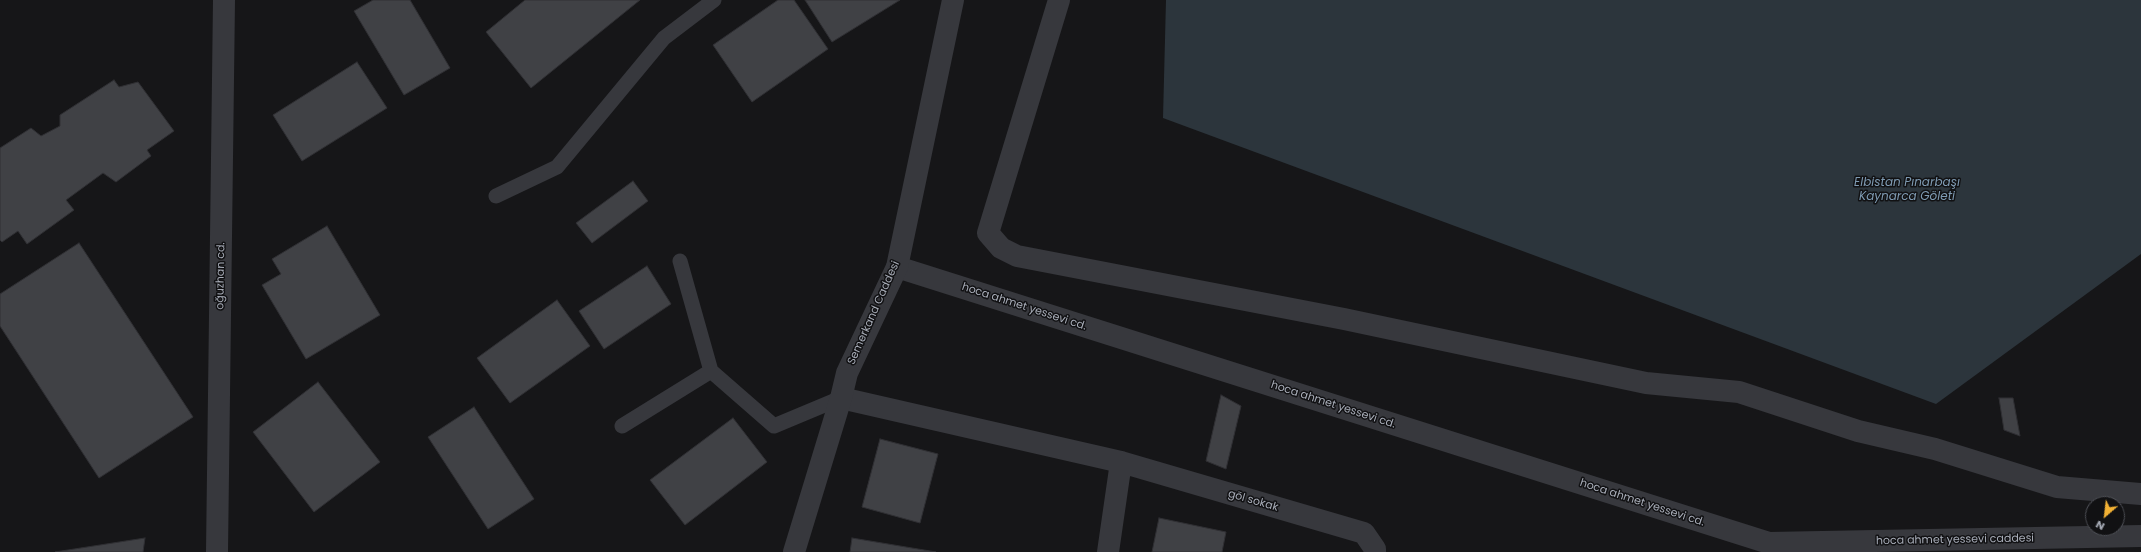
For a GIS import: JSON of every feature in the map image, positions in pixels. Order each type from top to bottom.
[{"type":"street","name":"oğuzhan cd.","points":[[217,552],[224,0]]},
{"type":"street","name":"Semerkand Caddesi","points":[[794,552],[841,398],[847,373],[897,267],[953,0]]},
{"type":"street","points":[[1059,0],[988,233],[1001,248],[1017,256],[1344,319],[1646,383],[1739,392],[1858,431],[1934,449],[2057,487],[2141,494]]},
{"type":"street","name":"hoca ahmet yessevi cd.","points":[[897,267],[1769,543]]},
{"type":"street","name":"göl sokak","points":[[841,398],[1121,462],[1364,533],[1375,549],[1375,552]]},
{"type":"street","points":[[1108,552],[1121,462]]},
{"type":"street","name":"hoca ahmet yessevi caddesi","points":[[1769,543],[2141,536]]},
{"type":"lane","points":[[496,196],[557,167],[664,38],[714,0]]},
{"type":"lane","points":[[680,261],[711,371],[774,426],[841,398]]},
{"type":"lane","points":[[622,426],[711,371]]},
{"type":"water","name":"Elbistan Pınarbaşı Kaynarca Göleti","points":[[1166,0],[2141,0],[2141,254],[1936,404],[1163,118]]},
{"type":"building","points":[[373,0],[410,0],[450,68],[404,95],[354,11]]},
{"type":"building","points":[[525,0],[640,0],[531,88],[486,32]]},
{"type":"building","points":[[778,0],[794,0],[828,49],[752,102],[713,45]]},
{"type":"building","points":[[805,0],[900,0],[832,42]]},
{"type":"building","points":[[357,62],[387,108],[302,161],[273,115]]},
{"type":"building","points":[[114,80],[119,87],[138,82],[174,131],[147,150],[151,156],[116,182],[103,173],[66,200],[74,210],[27,244],[18,231],[2,242],[0,240],[0,148],[31,128],[41,136],[60,126],[60,115]]},
{"type":"building","points":[[633,181],[648,201],[592,243],[576,223]]},
{"type":"building","points":[[327,226],[380,315],[306,359],[262,285],[281,274],[272,259]]},
{"type":"building","points":[[79,243],[193,417],[99,478],[0,326],[0,294]]},
{"type":"building","points":[[647,266],[671,304],[604,349],[579,311]]},
{"type":"building","points":[[557,300],[590,346],[510,403],[477,358]]},
{"type":"building","points":[[318,382],[380,462],[314,512],[253,432]]},
{"type":"building","points":[[1221,395],[1241,406],[1226,469],[1206,461]]},
{"type":"building","points":[[1999,398],[2013,398],[2020,436],[2004,430]]},
{"type":"building","points":[[474,407],[534,499],[488,529],[428,437]]},
{"type":"building","points":[[733,418],[767,462],[685,525],[650,480]]},
{"type":"building","points":[[880,439],[938,454],[920,523],[862,507]]},
{"type":"building","points":[[1159,518],[1226,532],[1222,552],[1152,552]]},
{"type":"building","points":[[145,538],[143,552],[55,552]]},
{"type":"building","points":[[852,538],[936,552],[850,552]]}]
